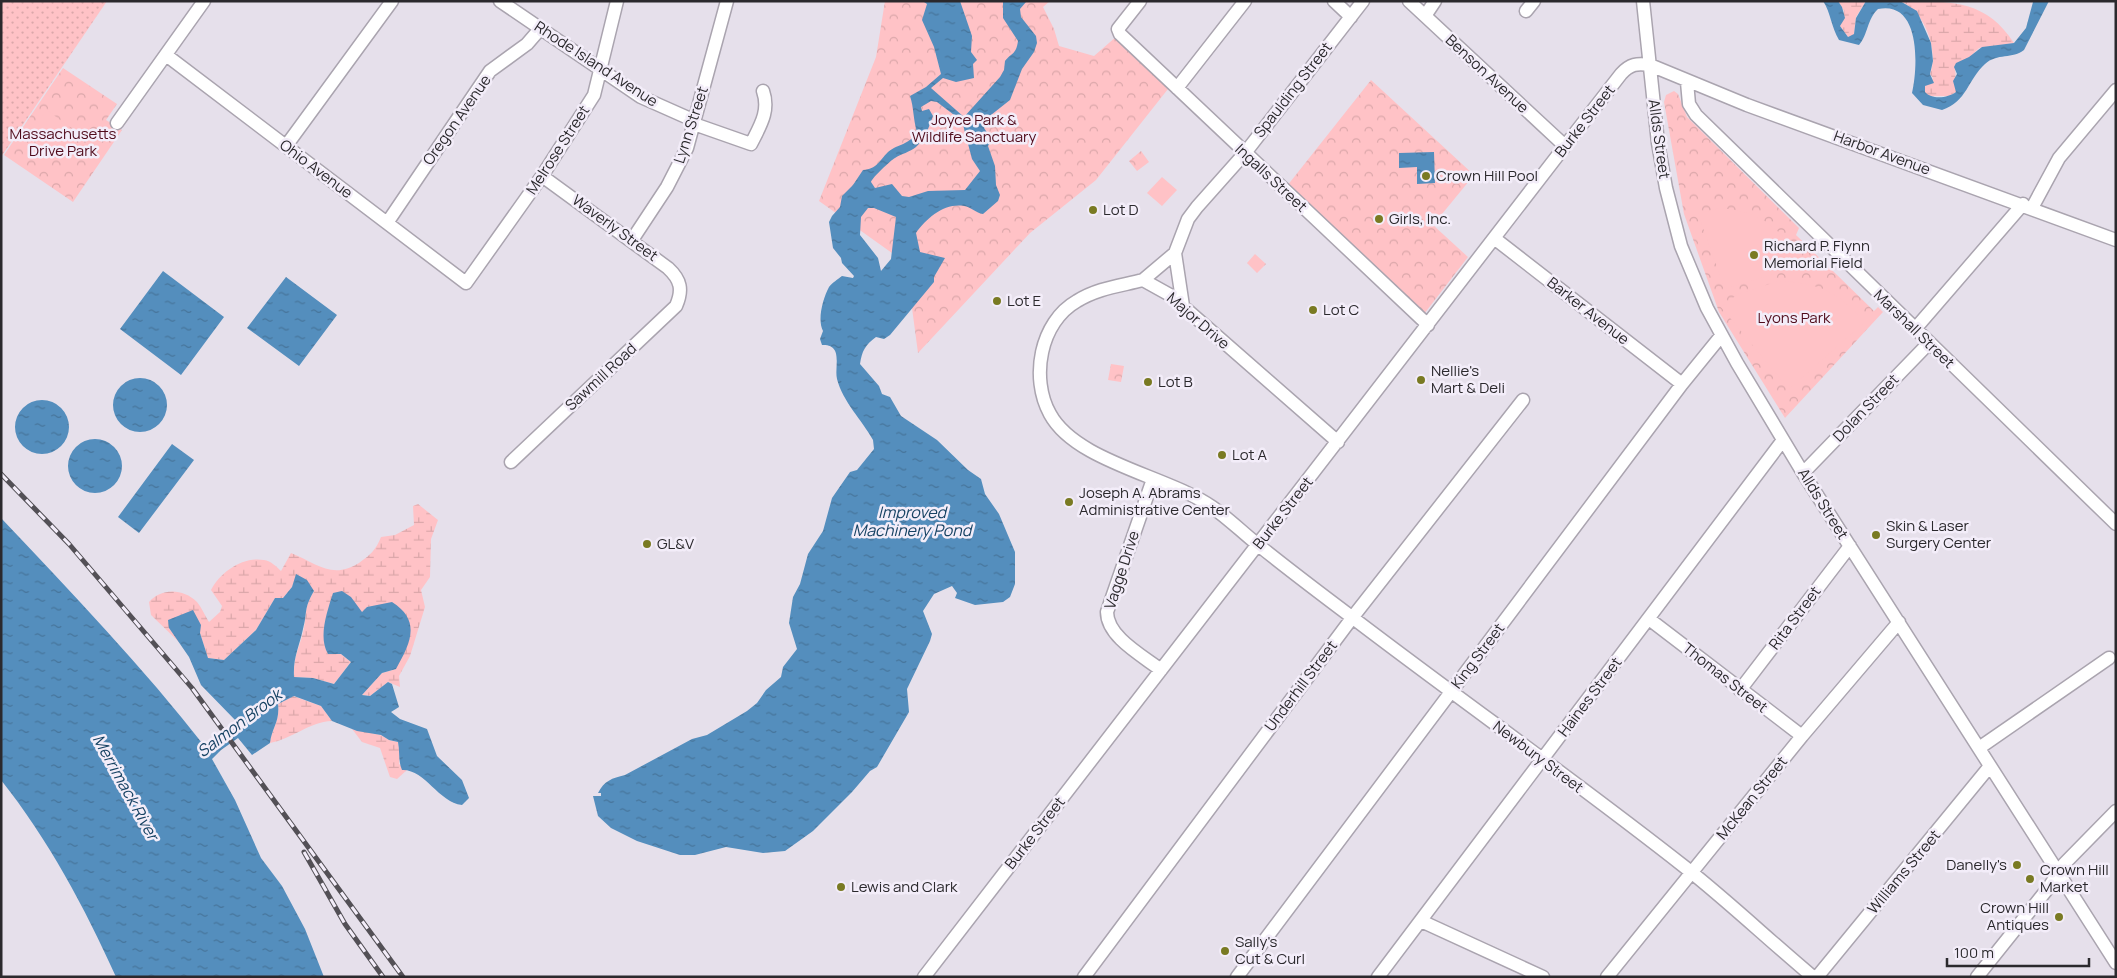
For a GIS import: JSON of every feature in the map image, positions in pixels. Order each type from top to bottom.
[{"type":"street","points":[[117,123],[204,1]]},
{"type":"street","points":[[286,146],[392,1]]},
{"type":"street","name":"Rhode Island Avenue","points":[[500,1],[600,71],[641,97],[695,123],[751,144],[766,111],[764,91]]},
{"type":"street","name":"Melrose Street","points":[[466,284],[542,176],[594,95],[617,1]]},
{"type":"street","name":"Lynn Street","points":[[632,240],[678,168],[695,123],[727,1]]},
{"type":"street","name":"Ingalls Street","points":[[1140,1],[1118,29],[1120,34],[1428,324]]},
{"type":"street","points":[[1177,88],[1245,1]]},
{"type":"street","points":[[1334,1],[1351,17]]},
{"type":"street","name":"Spaulding Street","points":[[1143,280],[1175,253],[1188,219],[1245,153],[1363,1]]},
{"type":"street","name":"Benson Avenue","points":[[1408,1],[1565,146]]},
{"type":"street","points":[[1425,16],[1435,1]]},
{"type":"street","name":"Allds Street","points":[[1643,1],[1660,151],[1672,215],[1694,280],[1721,336],[1803,473],[2116,963]]},
{"type":"street","name":"Oregon Avenue","points":[[386,223],[490,71],[527,44],[540,29]]},
{"type":"street","name":"Ohio Avenue","points":[[166,54],[466,284]]},
{"type":"street","name":"Burke Street","points":[[924,977],[1626,69],[1635,64],[1650,65]]},
{"type":"street","name":"Harbor Avenue","points":[[1650,65],[1687,82],[2116,240]]},
{"type":"street","name":"Marshall Street","points":[[1687,82],[1689,104],[1696,115],[2116,524]]},
{"type":"street","points":[[1915,329],[2027,206],[2059,158],[2116,90]]},
{"type":"street","name":"Waverly Street","points":[[542,176],[668,268],[677,276],[681,287]]},
{"type":"street","name":"Barker Avenue","points":[[1494,238],[1682,384]]},
{"type":"street","name":"Spaulding Street","points":[[1175,253],[1183,306]]},
{"type":"street","points":[[1143,280],[1100,290],[1066,308],[1047,338],[1042,357],[1040,379],[1048,411],[1054,421],[1069,437],[1096,453],[1184,491],[1212,507],[1258,544]]},
{"type":"street","name":"Major Drive","points":[[1143,280],[1162,289],[1183,306],[1338,442]]},
{"type":"street","name":"Sawmill Road","points":[[511,462],[676,306],[681,296],[681,287]]},
{"type":"street","name":"King Street","points":[[1237,977],[1682,384],[1721,336]]},
{"type":"street","name":"Dolan Street","points":[[1803,473],[1929,343]]},
{"type":"street","name":"Underhill Street","points":[[1084,977],[1352,618],[1523,400]]},
{"type":"street","name":"Haines Street","points":[[1378,977],[1783,440]]},
{"type":"street","name":"Vagge Drive","points":[[1153,479],[1108,612],[1107,620],[1117,635],[1161,670]]},
{"type":"street","name":"Newbury Street","points":[[1258,544],[1352,618],[1452,691],[1692,873],[1813,977]]},
{"type":"street","name":"Rita Street","points":[[1740,690],[1850,546]]},
{"type":"street","name":"Thomas Street","points":[[1649,619],[1802,736]]},
{"type":"street","name":"McKean Street","points":[[1607,977],[1802,736],[1898,622]]},
{"type":"street","points":[[1979,748],[2109,658]]},
{"type":"street","name":"Williams Street","points":[[1817,977],[1990,766]]},
{"type":"street","points":[[1977,977],[2049,887],[2058,872],[2116,811]]},
{"type":"street","points":[[1421,921],[1543,977]]},
{"type":"green space","points":[[1,1],[107,1],[1,157]]},
{"type":"green space","name":"Joyce Park & Wildlife Sanctuary","points":[[885,1],[1050,1],[1043,7],[1054,29],[1059,46],[1094,56],[1117,36],[1168,89],[1096,180],[1030,233],[918,353],[906,263],[819,201],[876,57]]},
{"type":"green space","points":[[1838,1],[1866,1],[1856,17],[1854,34],[1851,37],[1848,37],[1840,26],[1844,11]]},
{"type":"green space","points":[[1900,1],[1952,3],[1966,6],[1992,18],[2014,43],[1979,48],[1969,58],[1955,65],[1956,92],[1949,96],[1929,96],[1925,92],[1925,86],[1933,78],[1930,74],[1933,54],[1928,33],[1916,13]]},
{"type":"green space","name":"Massachusetts Drive Park","points":[[63,68],[117,104],[106,120],[122,130],[73,202],[4,155]]},
{"type":"green space","points":[[1371,80],[1474,175],[1433,225],[1468,257],[1424,314],[1287,186]]},
{"type":"green space","name":"Lyons Park","points":[[1674,91],[1678,94],[1687,117],[1799,228],[1796,235],[1874,311],[1878,307],[1883,312],[1785,418],[1719,312],[1684,214],[1664,102],[1666,95]]},
{"type":"green space","points":[[47,110],[81,136],[66,155],[32,129]]},
{"type":"green space","points":[[1141,151],[1149,162],[1137,171],[1129,161]]},
{"type":"green space","points":[[1162,177],[1177,190],[1162,206],[1147,193]]},
{"type":"green space","name":"Richard P. Flynn Memorial Field","points":[[1719,208],[1747,213],[1770,224],[1787,242],[1802,266],[1725,289],[1698,214]]},
{"type":"green space","points":[[1255,254],[1266,264],[1257,273],[1247,263]]},
{"type":"green space","points":[[1779,281],[1806,284],[1827,291],[1846,303],[1865,322],[1789,389],[1721,307],[1738,294]]},
{"type":"green space","points":[[1111,364],[1124,366],[1121,382],[1108,380]]},
{"type":"green space","points":[[418,504],[438,520],[431,539],[430,577],[421,590],[425,607],[410,656],[399,676],[400,687],[388,682],[370,696],[362,695],[382,673],[396,669],[379,606],[367,607],[341,654],[351,662],[334,684],[313,678],[294,677],[296,657],[304,628],[307,605],[314,591],[297,575],[292,587],[283,598],[275,598],[256,630],[224,660],[208,658],[200,633],[169,628],[180,643],[151,615],[149,602],[160,594],[172,591],[185,594],[197,602],[209,622],[220,612],[222,606],[211,590],[215,583],[233,567],[248,560],[267,561],[274,564],[281,571],[291,553],[324,568],[340,570],[349,568],[369,555],[375,549],[381,537],[395,535],[414,525],[413,506]]},
{"type":"green space","points":[[293,696],[321,706],[332,721],[316,724],[270,743],[277,720],[278,704]]},
{"type":"green space","points":[[352,729],[381,735],[389,740],[398,742],[399,764],[407,770],[397,779],[390,777],[380,748],[362,742]]},
{"type":"water","name":"Improved Machinery Pond","points":[[960,1],[972,36],[971,52],[977,60],[973,64],[974,78],[956,82],[943,78],[931,88],[964,117],[1000,77],[1004,70],[1005,61],[1016,49],[1018,41],[1003,18],[1003,1],[1026,2],[1020,9],[1021,17],[1036,36],[1037,43],[1034,52],[1022,69],[1010,100],[991,115],[984,128],[992,140],[988,146],[995,166],[996,185],[1000,195],[998,201],[983,214],[964,206],[943,209],[920,227],[916,233],[920,252],[945,258],[934,277],[934,282],[890,335],[884,339],[876,337],[869,343],[863,352],[860,364],[879,386],[882,394],[890,397],[901,416],[937,440],[968,470],[981,479],[985,494],[999,514],[1015,552],[1015,584],[1010,597],[1003,602],[975,605],[955,598],[957,593],[952,586],[934,594],[923,611],[932,634],[907,689],[909,712],[877,767],[870,771],[813,831],[785,851],[763,853],[726,847],[695,855],[680,855],[637,841],[611,828],[598,816],[593,796],[601,796],[601,793],[598,793],[603,786],[616,777],[625,775],[692,739],[707,735],[747,711],[781,677],[783,667],[797,649],[789,623],[793,597],[800,584],[808,554],[823,531],[832,498],[850,472],[857,470],[874,449],[873,440],[848,403],[840,387],[836,374],[836,352],[829,346],[822,345],[820,339],[823,331],[821,326],[821,309],[829,287],[842,276],[853,278],[854,276],[842,263],[841,258],[833,248],[829,222],[840,207],[842,196],[853,185],[863,170],[875,166],[888,152],[910,140],[917,132],[910,96],[926,87],[941,74],[934,47],[922,20],[927,4],[924,2]],"holes":[[[931,101],[937,102],[962,121],[972,159],[980,171],[965,190],[928,191],[909,197],[902,196],[892,184],[875,188],[871,182],[878,173],[893,159],[914,149],[922,140],[933,116],[929,109],[922,111],[921,107]],[[868,208],[874,208],[896,217],[891,259],[881,271],[878,258],[860,235],[861,217]]]},
{"type":"water","points":[[1823,1],[1838,1],[1845,18],[1840,26],[1848,37],[1854,34],[1856,18],[1866,1],[1900,1],[1917,11],[1931,43],[1933,61],[1930,74],[1934,83],[1925,86],[1925,92],[1928,95],[1940,97],[1949,96],[1956,92],[1953,81],[1957,74],[1954,67],[1956,63],[1969,57],[1982,47],[2014,43],[2026,28],[2033,2],[2049,1],[2024,50],[2020,53],[1995,58],[1985,64],[1957,102],[1942,110],[1923,105],[1912,93],[1915,53],[1909,25],[1902,15],[1892,9],[1878,9],[1874,13],[1859,45],[1839,40]]},
{"type":"water","name":"Crown Hill Pool","points":[[1434,152],[1435,183],[1417,184],[1417,167],[1399,168],[1399,153]]},
{"type":"water","points":[[163,271],[224,317],[181,375],[120,329]]},
{"type":"water","points":[[286,277],[337,315],[299,366],[247,328]]},
{"type":"water","points":[[140,378],[150,380],[159,386],[165,395],[167,405],[165,415],[159,424],[150,430],[140,432],[130,430],[121,424],[115,415],[113,405],[115,395],[121,386],[130,380]]},
{"type":"water","points":[[42,400],[52,402],[61,408],[67,417],[69,427],[67,437],[61,446],[52,452],[42,454],[32,452],[23,446],[17,437],[15,427],[17,417],[23,408],[32,402]]},
{"type":"water","points":[[95,439],[105,441],[114,447],[120,456],[122,466],[120,476],[114,485],[105,491],[95,493],[85,491],[76,485],[70,476],[68,466],[70,456],[76,447],[85,441]]},
{"type":"water","points":[[172,444],[194,460],[139,533],[118,517]]},
{"type":"water","points":[[1,518],[132,659],[206,748],[235,725],[236,721],[201,685],[189,657],[169,628],[168,620],[193,610],[201,625],[200,633],[208,658],[224,660],[256,630],[275,598],[283,598],[292,587],[296,574],[307,580],[314,591],[307,607],[295,658],[294,677],[313,678],[334,684],[351,662],[341,654],[328,654],[325,647],[324,624],[333,593],[342,591],[351,597],[362,612],[367,607],[392,602],[407,617],[411,633],[406,651],[396,669],[382,673],[362,695],[370,696],[388,682],[392,684],[399,707],[391,712],[400,719],[427,729],[437,756],[462,780],[469,798],[462,805],[453,803],[418,775],[402,770],[398,742],[389,740],[381,735],[357,731],[332,721],[321,706],[294,696],[278,704],[277,720],[270,743],[252,755],[238,738],[212,759],[235,800],[261,858],[282,886],[305,929],[324,977],[116,977],[92,925],[50,850],[1,780]]},
{"type":"railway","points":[[1,474],[69,544],[192,688],[403,977]]},
{"type":"railway","points":[[304,852],[345,924],[383,977]]},
{"type":"place","name":"Crown Hill Pool","points":[[1426,176]]},
{"type":"place","name":"Lot D","points":[[1093,210]]},
{"type":"place","name":"Girls, Inc.","points":[[1379,219]]},
{"type":"place","name":"Richard P. Flynn Memorial Field","points":[[1754,255]]},
{"type":"place","name":"Lot E","points":[[997,301]]},
{"type":"place","name":"Lot C","points":[[1313,310]]},
{"type":"place","name":"Nellie's Mart & Deli","points":[[1421,380]]},
{"type":"place","name":"Lot B","points":[[1148,382]]},
{"type":"place","name":"Lot A","points":[[1222,455]]},
{"type":"place","name":"Joseph A. Abrams Administrative Center","points":[[1069,502]]},
{"type":"place","name":"Skin & Laser Surgery Center","points":[[1876,535]]},
{"type":"place","name":"GL&V","points":[[647,544]]},
{"type":"place","name":"Danelly's","points":[[2017,865]]},
{"type":"place","name":"Crown Hill Market","points":[[2030,879]]},
{"type":"place","name":"Lewis and Clark","points":[[841,887]]},
{"type":"place","name":"Crown Hill Antiques","points":[[2059,917]]},
{"type":"place","name":"Sally's Cut & Curl","points":[[1225,951]]},
{"type":"water label","name":"Salmon Brook","points":[[239,723]]},
{"type":"water label","name":"Merrimack River","points":[[126,787]]}]
